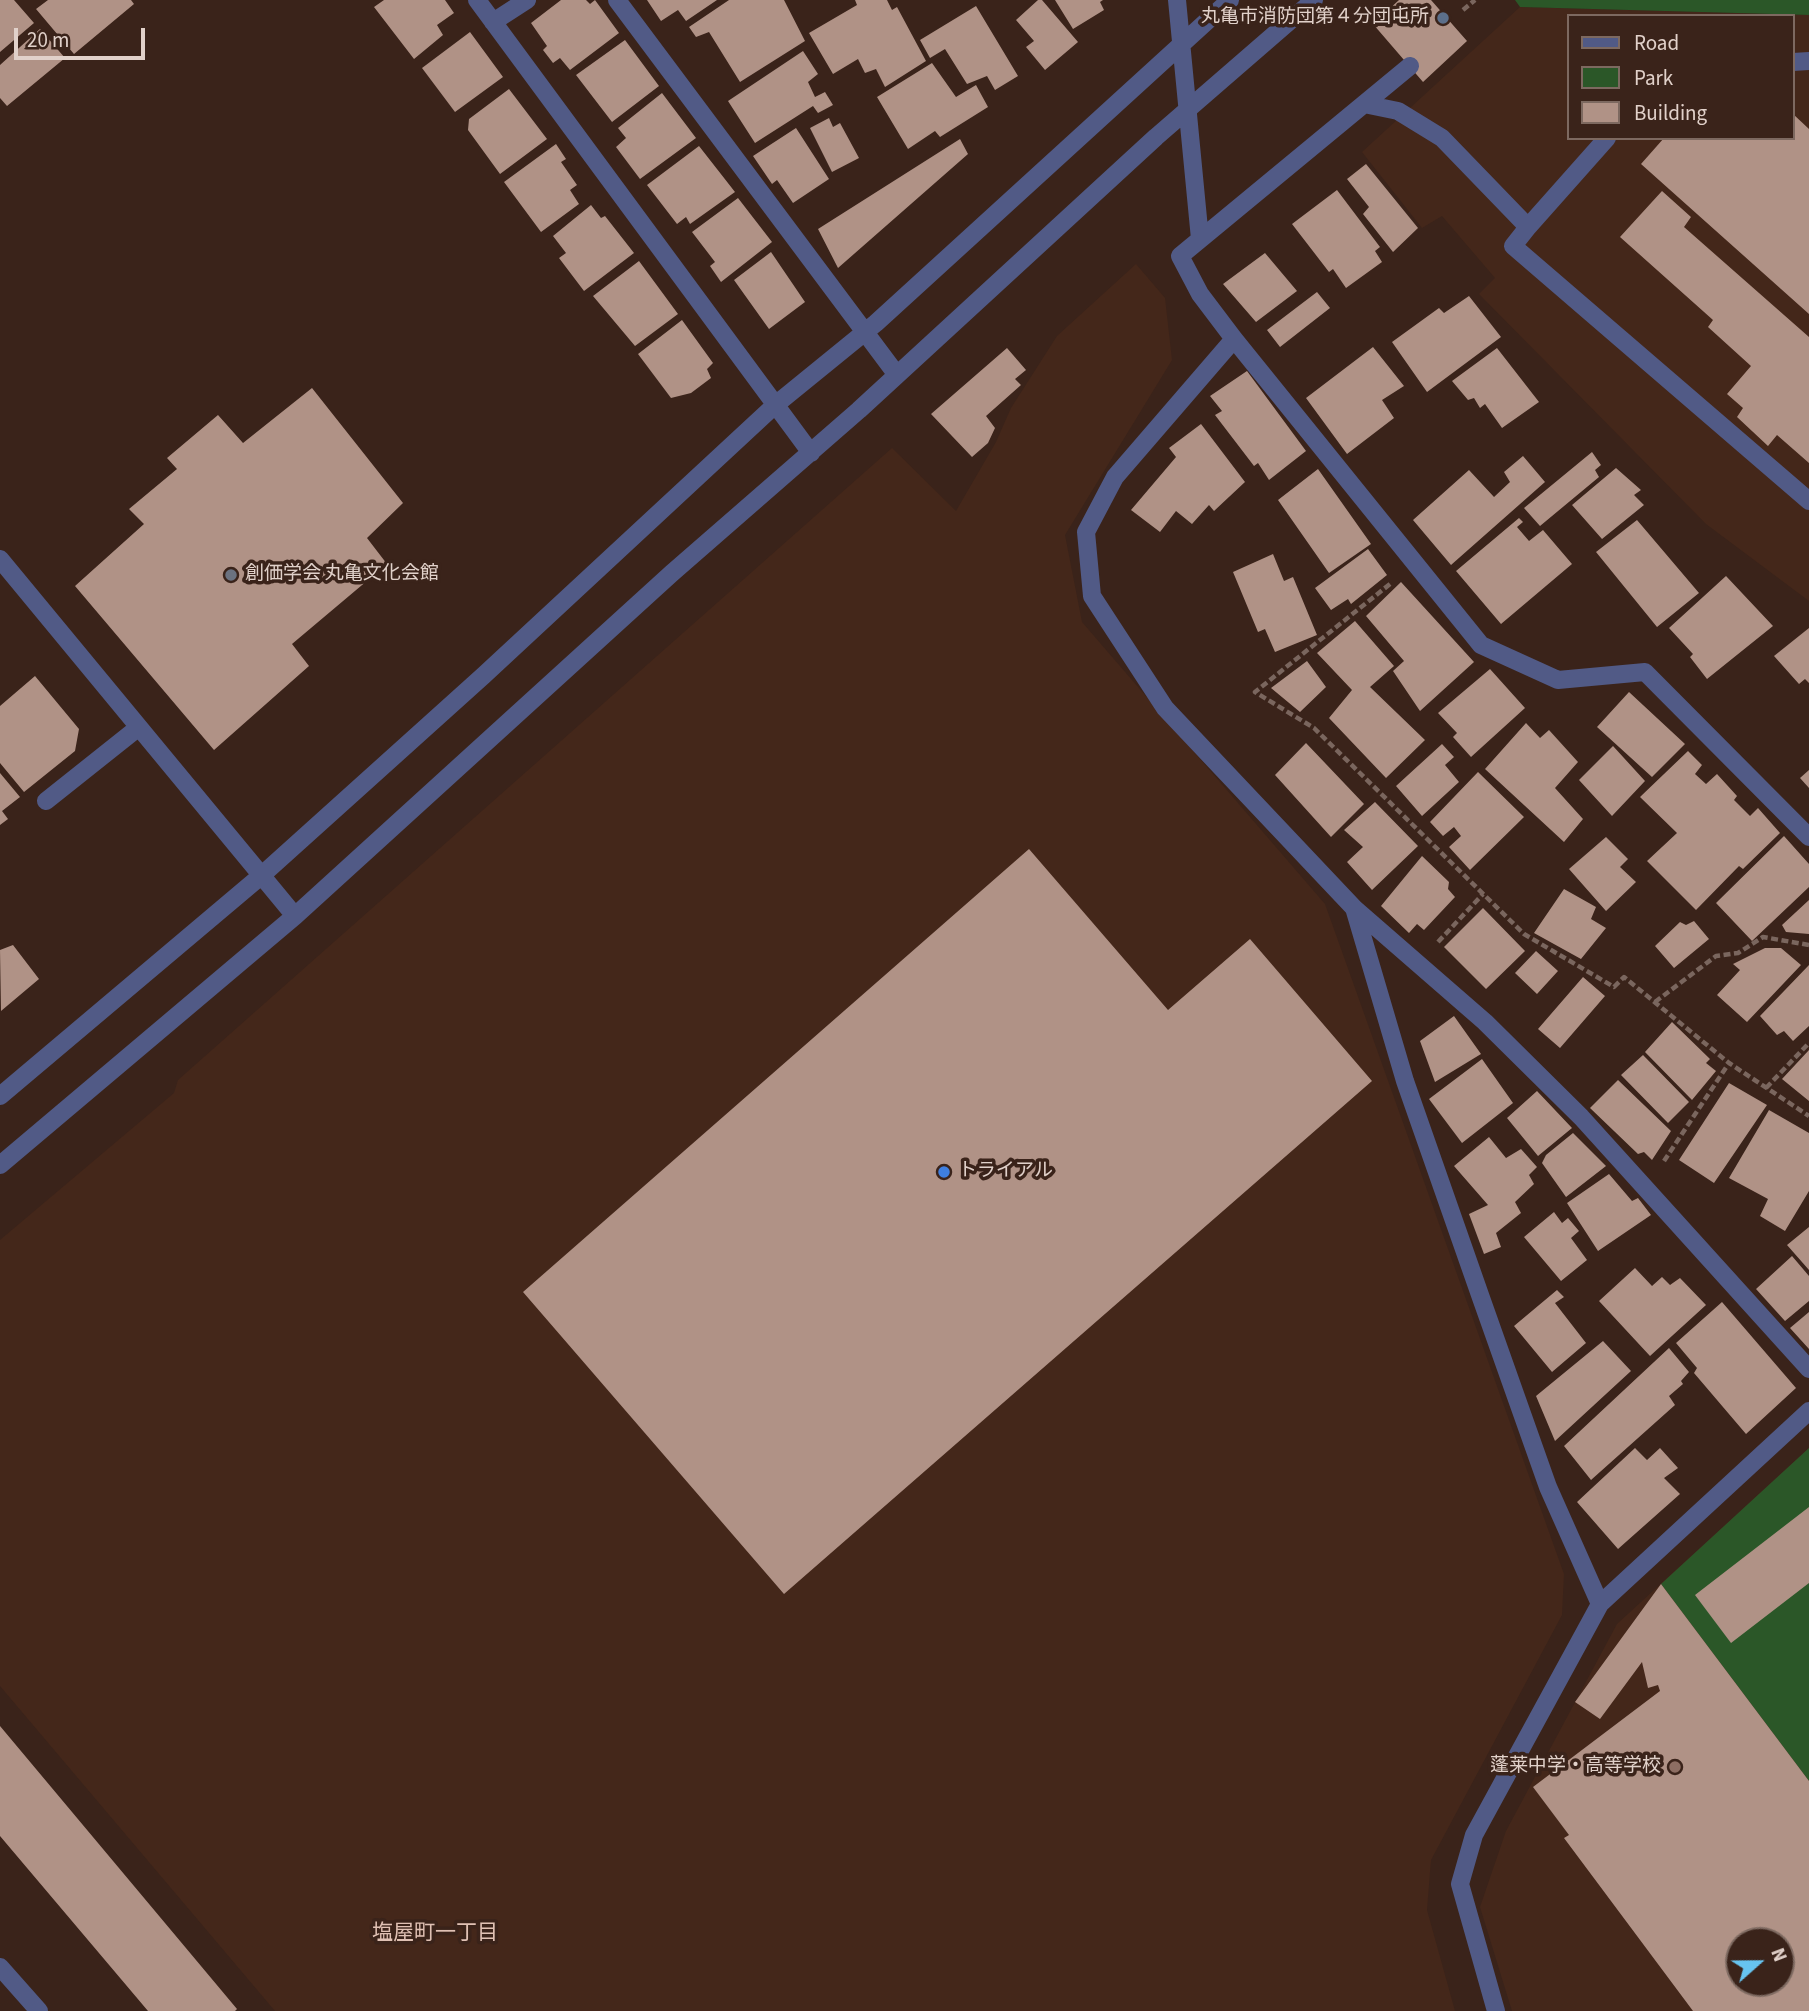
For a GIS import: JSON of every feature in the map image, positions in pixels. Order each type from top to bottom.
[{"type":"street","points":[[477,0],[811,453]]},
{"type":"street","points":[[493,22],[527,0]]},
{"type":"street","points":[[617,0],[897,375]]},
{"type":"street","points":[[1177,0],[1200,239]]},
{"type":"street","points":[[0,1096],[262,876],[483,676],[774,405],[865,332],[1230,0]]},
{"type":"street","points":[[2,1159],[295,916],[672,573],[811,453],[1189,109],[1314,0]]},
{"type":"street","points":[[1410,66],[1180,256],[1200,294],[1234,339],[1481,645],[1558,680],[1646,672],[1809,838]]},
{"type":"street","points":[[1364,104],[1398,111],[1442,138],[1528,227]]},
{"type":"street","points":[[1605,140],[1513,246],[1809,501]]},
{"type":"street","points":[[1234,339],[1115,477],[1086,532],[1093,596],[1165,708],[1354,908],[1495,1031],[1581,1117],[1809,1369]]},
{"type":"street","points":[[0,559],[295,916]]},
{"type":"street","points":[[46,801],[139,727]]},
{"type":"street","points":[[1354,908],[1405,1081],[1548,1487],[1600,1604]]},
{"type":"street","points":[[1496,2011],[1460,1884],[1474,1835],[1600,1604],[1809,1411]]},
{"type":"street","points":[[0,1967],[39,2011]]},
{"type":"path","points":[[1463,10],[1475,0]]},
{"type":"path","points":[[1416,564],[1255,692],[1314,728],[1524,934],[1614,987],[1625,977],[1729,1063],[1809,1116]]},
{"type":"path","points":[[1418,963],[1483,894]]},
{"type":"path","points":[[1655,1002],[1716,956],[1738,953],[1763,937],[1809,945]]},
{"type":"path","points":[[1766,1088],[1809,1043]]},
{"type":"path","points":[[1645,1188],[1729,1063]]},
{"type":"shaded area","points":[[1520,7],[1773,14],[1568,14],[1568,140],[1795,140],[1795,15],[1809,15],[1809,601],[1706,524],[1479,294],[1495,278],[1442,216],[1422,228],[1362,152]]},
{"type":"shaded area","points":[[1136,264],[1165,298],[1172,360],[1065,535],[1082,622],[1325,904],[1564,1574],[1562,1615],[1431,1860],[1427,1910],[1455,2011],[275,2011],[0,1686],[0,1240],[174,1093],[178,1080],[892,448],[956,511],[996,442],[1011,408],[1057,336]]},
{"type":"shaded area","name":"蓬莱中学・高等学校","points":[[1809,1448],[1809,2011],[1512,2011],[1480,1907],[1506,1831],[1617,1624]]},
{"type":"green space","points":[[1515,0],[1809,0],[1809,15],[1795,14],[1520,7]]},
{"type":"green space","points":[[1809,1448],[1809,1781],[1661,1584]]},
{"type":"building","points":[[0,0],[14,0],[34,23],[0,52]]},
{"type":"building","points":[[48,0],[131,0],[134,4],[74,54],[36,9]]},
{"type":"building","points":[[384,0],[445,0],[454,13],[437,25],[443,35],[414,59],[374,7]]},
{"type":"building","points":[[561,0],[586,0],[590,4],[595,0],[619,33],[570,70],[560,58],[553,63],[543,50],[547,46],[531,23]]},
{"type":"building","points":[[647,0],[717,0],[686,21],[678,10],[661,21]]},
{"type":"building","points":[[729,0],[784,0],[805,41],[740,82],[709,32],[696,37],[689,27]]},
{"type":"building","points":[[855,0],[887,0],[892,10],[897,7],[926,61],[885,87],[876,69],[865,73],[858,59],[833,74],[809,33],[857,5]]},
{"type":"building","points":[[1038,0],[1042,0],[1078,42],[1045,70],[1026,47],[1034,41],[1016,20]]},
{"type":"building","points":[[1055,0],[1103,0],[1100,2],[1104,10],[1073,29]]},
{"type":"building","points":[[1399,0],[1431,0],[1467,41],[1423,82],[1373,24]]},
{"type":"building","points":[[976,6],[1018,76],[995,90],[987,76],[967,84],[945,49],[930,58],[920,40]]},
{"type":"building","points":[[40,29],[65,58],[7,106],[0,98],[0,65]]},
{"type":"building","points":[[470,32],[503,77],[455,112],[422,68]]},
{"type":"building","points":[[625,40],[659,86],[612,122],[576,75]]},
{"type":"building","points":[[803,51],[818,74],[808,82],[815,97],[825,92],[833,105],[818,113],[813,106],[755,143],[728,101]]},
{"type":"building","points":[[932,63],[956,97],[976,85],[988,107],[940,137],[935,131],[908,149],[877,97]]},
{"type":"building","points":[[509,89],[547,139],[500,174],[468,130],[469,119]]},
{"type":"building","points":[[662,93],[696,138],[640,179],[616,147],[626,138],[618,128]]},
{"type":"building","points":[[1795,116],[1809,129],[1809,314],[1641,164],[1662,140],[1795,140]]},
{"type":"building","points":[[829,118],[833,127],[840,123],[859,158],[832,172],[810,128]]},
{"type":"building","points":[[796,128],[829,179],[793,203],[777,180],[772,184],[753,156]]},
{"type":"building","points":[[960,139],[968,154],[838,268],[818,229]]},
{"type":"building","points":[[556,144],[566,159],[561,162],[577,185],[570,190],[579,204],[541,232],[504,182]]},
{"type":"building","points":[[699,146],[735,192],[690,224],[686,217],[677,224],[647,185]]},
{"type":"building","points":[[1366,164],[1418,228],[1393,252],[1363,214],[1369,207],[1347,179]]},
{"type":"building","points":[[1337,190],[1380,247],[1375,251],[1382,262],[1346,288],[1333,269],[1329,272],[1292,224]]},
{"type":"building","points":[[1662,191],[1691,217],[1684,227],[1809,337],[1809,463],[1777,435],[1768,446],[1737,417],[1743,408],[1727,394],[1751,366],[1708,327],[1713,320],[1620,237]]},
{"type":"building","points":[[738,198],[772,242],[721,282],[710,266],[715,262],[692,232]]},
{"type":"building","points":[[591,205],[601,218],[605,216],[634,253],[584,291],[559,258],[566,253],[553,236]]},
{"type":"building","points":[[771,252],[805,302],[769,329],[734,280]]},
{"type":"building","points":[[1265,253],[1297,291],[1256,322],[1223,284]]},
{"type":"building","points":[[639,261],[678,314],[635,346],[593,296]]},
{"type":"building","points":[[1317,292],[1330,308],[1280,347],[1267,330]]},
{"type":"building","points":[[1469,296],[1501,337],[1427,392],[1392,342],[1439,308],[1444,313]]},
{"type":"building","points":[[682,320],[713,363],[707,369],[711,378],[691,393],[671,398],[638,354]]},
{"type":"building","points":[[1373,347],[1404,386],[1382,400],[1394,418],[1347,454],[1306,398]]},
{"type":"building","points":[[1007,348],[1026,370],[1015,379],[1021,385],[986,416],[995,428],[988,443],[972,457],[931,414]]},
{"type":"building","points":[[1497,348],[1539,402],[1502,428],[1485,404],[1480,408],[1474,398],[1468,400],[1452,381]]},
{"type":"building","points":[[1247,371],[1306,451],[1269,480],[1258,463],[1254,466],[1215,415],[1222,411],[1210,396]]},
{"type":"building","name":"創価学会 丸亀文化会館","points":[[312,388],[403,503],[367,538],[387,564],[292,644],[309,666],[214,750],[75,586],[144,524],[129,509],[177,469],[167,458],[218,415],[243,443]]},
{"type":"building","points":[[1201,424],[1245,482],[1214,511],[1209,505],[1192,524],[1176,511],[1160,532],[1131,510],[1176,457],[1169,448]]},
{"type":"building","points":[[1592,452],[1601,465],[1595,470],[1599,477],[1540,526],[1524,508]]},
{"type":"building","points":[[1523,456],[1545,482],[1451,565],[1413,520],[1469,470],[1494,497],[1510,482],[1504,472]]},
{"type":"building","points":[[1616,468],[1641,490],[1634,495],[1644,505],[1602,539],[1572,505]]},
{"type":"building","points":[[1318,469],[1371,544],[1329,573],[1278,500]]},
{"type":"building","points":[[1519,518],[1523,522],[1517,527],[1529,541],[1543,530],[1572,564],[1501,624],[1456,571]]},
{"type":"building","points":[[1637,520],[1699,593],[1657,627],[1596,552]]},
{"type":"building","points":[[1368,549],[1387,575],[1351,604],[1348,599],[1331,610],[1315,588]]},
{"type":"building","points":[[1273,554],[1284,581],[1293,577],[1317,635],[1275,652],[1265,629],[1258,632],[1233,572]]},
{"type":"building","points":[[1726,576],[1773,626],[1707,679],[1690,657],[1693,654],[1669,628]]},
{"type":"building","points":[[1401,582],[1474,662],[1420,711],[1393,671],[1404,661],[1366,616]]},
{"type":"building","points":[[1355,621],[1394,666],[1370,687],[1425,740],[1386,778],[1329,718],[1352,690],[1317,653]]},
{"type":"building","points":[[1809,628],[1809,683],[1805,679],[1799,684],[1774,656]]},
{"type":"building","points":[[1307,661],[1326,687],[1300,712],[1271,688]]},
{"type":"building","points":[[1490,669],[1525,708],[1471,757],[1453,737],[1457,733],[1438,713]]},
{"type":"building","points":[[35,676],[79,729],[75,751],[24,792],[0,763],[0,706]]},
{"type":"building","points":[[1629,692],[1685,744],[1652,777],[1597,727]]},
{"type":"building","points":[[1526,723],[1540,738],[1549,730],[1578,762],[1555,788],[1583,819],[1564,842],[1485,769]]},
{"type":"building","points":[[1306,743],[1364,804],[1331,837],[1275,775]]},
{"type":"building","points":[[1442,744],[1454,757],[1445,765],[1459,782],[1422,816],[1396,786]]},
{"type":"building","points":[[1613,746],[1645,781],[1612,816],[1579,780]]},
{"type":"building","points":[[1688,751],[1702,765],[1695,774],[1706,784],[1717,774],[1737,796],[1734,800],[1750,816],[1758,808],[1780,833],[1743,869],[1739,866],[1696,910],[1647,861],[1677,833],[1640,797]]},
{"type":"building","points":[[1809,770],[1809,788],[1800,778]]},
{"type":"building","points":[[1478,772],[1524,817],[1470,870],[1449,847],[1461,836],[1454,827],[1443,836],[1430,822]]},
{"type":"building","points":[[0,773],[20,797],[2,811],[8,819],[0,825]]},
{"type":"building","points":[[1375,802],[1418,846],[1372,890],[1347,862],[1363,847],[1344,830]]},
{"type":"building","points":[[1784,836],[1809,864],[1809,887],[1752,941],[1716,903]]},
{"type":"building","points":[[1606,837],[1628,859],[1620,867],[1636,882],[1606,911],[1569,869]]},
{"type":"building","points":[[1029,849],[1168,1010],[1250,939],[1372,1081],[784,1594],[523,1292]]},
{"type":"building","points":[[1422,856],[1449,882],[1448,889],[1455,897],[1424,930],[1417,924],[1409,933],[1381,906]]},
{"type":"building","points":[[1564,889],[1596,907],[1591,919],[1606,928],[1581,959],[1534,933]]},
{"type":"building","points":[[1809,900],[1809,934],[1786,932],[1782,925]]},
{"type":"building","points":[[1483,908],[1525,951],[1486,989],[1444,947]]},
{"type":"building","points":[[1694,921],[1709,939],[1674,968],[1655,946],[1680,922],[1686,925]]},
{"type":"building","points":[[13,945],[39,979],[1,1011],[0,950]]},
{"type":"building","points":[[1765,948],[1781,948],[1801,965],[1747,1022],[1717,995],[1740,970],[1733,964]]},
{"type":"building","points":[[1536,951],[1558,971],[1537,994],[1515,973]]},
{"type":"building","points":[[1809,965],[1809,1026],[1793,1041],[1784,1031],[1777,1035],[1760,1016]]},
{"type":"building","points":[[1583,977],[1605,996],[1560,1048],[1538,1029]]},
{"type":"building","points":[[1454,1016],[1481,1054],[1435,1082],[1420,1041]]},
{"type":"building","points":[[1672,1022],[1710,1059],[1706,1063],[1716,1071],[1692,1100],[1645,1052]]},
{"type":"building","points":[[1809,1050],[1809,1101],[1782,1079]]},
{"type":"building","points":[[1643,1055],[1689,1102],[1668,1123],[1621,1075]]},
{"type":"building","points":[[1482,1059],[1513,1103],[1462,1143],[1429,1099]]},
{"type":"building","points":[[1618,1080],[1671,1131],[1652,1160],[1644,1152],[1638,1154],[1590,1108]]},
{"type":"building","points":[[1729,1083],[1767,1105],[1714,1183],[1679,1160]]},
{"type":"building","points":[[1537,1091],[1572,1128],[1538,1156],[1507,1118]]},
{"type":"building","points":[[1769,1110],[1809,1133],[1809,1191],[1785,1231],[1760,1216],[1768,1199],[1729,1178]]},
{"type":"building","points":[[1573,1133],[1606,1166],[1566,1197],[1542,1163],[1546,1155]]},
{"type":"building","points":[[1489,1137],[1506,1158],[1521,1149],[1537,1167],[1529,1175],[1534,1184],[1515,1202],[1521,1213],[1496,1233],[1501,1247],[1484,1254],[1469,1214],[1488,1205],[1454,1166]]},
{"type":"building","points":[[1609,1174],[1632,1201],[1638,1198],[1651,1215],[1598,1251],[1567,1203]]},
{"type":"building","points":[[1554,1212],[1562,1223],[1568,1218],[1579,1231],[1571,1238],[1587,1260],[1561,1281],[1524,1237]]},
{"type":"building","points":[[1809,1227],[1809,1270],[1787,1245]]},
{"type":"building","points":[[1792,1256],[1809,1276],[1809,1301],[1785,1321],[1756,1289]]},
{"type":"building","points":[[1635,1268],[1652,1286],[1662,1277],[1670,1285],[1680,1278],[1706,1305],[1650,1356],[1599,1301]]},
{"type":"building","points":[[1557,1290],[1564,1297],[1555,1303],[1586,1343],[1552,1372],[1514,1326]]},
{"type":"building","points":[[1722,1302],[1796,1388],[1746,1434],[1694,1373],[1697,1368],[1676,1343]]},
{"type":"building","points":[[1809,1312],[1809,1349],[1790,1328]]},
{"type":"building","points":[[1603,1341],[1631,1371],[1555,1441],[1536,1396]]},
{"type":"building","points":[[1669,1348],[1689,1372],[1681,1381],[1683,1384],[1669,1396],[1675,1405],[1591,1480],[1564,1446]]},
{"type":"building","points":[[1635,1448],[1647,1460],[1660,1448],[1678,1468],[1664,1478],[1680,1494],[1618,1549],[1577,1502]]},
{"type":"building","points":[[1809,1507],[1809,1583],[1731,1643],[1695,1595]]},
{"type":"building","points":[[1661,1584],[1809,1781],[1809,2011],[1693,2011],[1564,1838],[1569,1835],[1533,1787],[1660,1691],[1658,1685],[1648,1688],[1642,1662],[1600,1719],[1575,1702]]},
{"type":"building","points":[[0,1726],[237,2009],[235,2011],[148,2011],[0,1836]]},
{"type":"place","name":"丸亀市消防団第４分団屯所","points":[[1443,18]]},
{"type":"place","name":"創価学会 丸亀文化会館","points":[[231,575]]},
{"type":"place","name":"トライアル","points":[[944,1172]]},
{"type":"place","name":"蓬莱中学・高等学校","points":[[1675,1767]]},
{"type":"district","name":"塩屋町一丁目","points":[[435,1934]]}]
